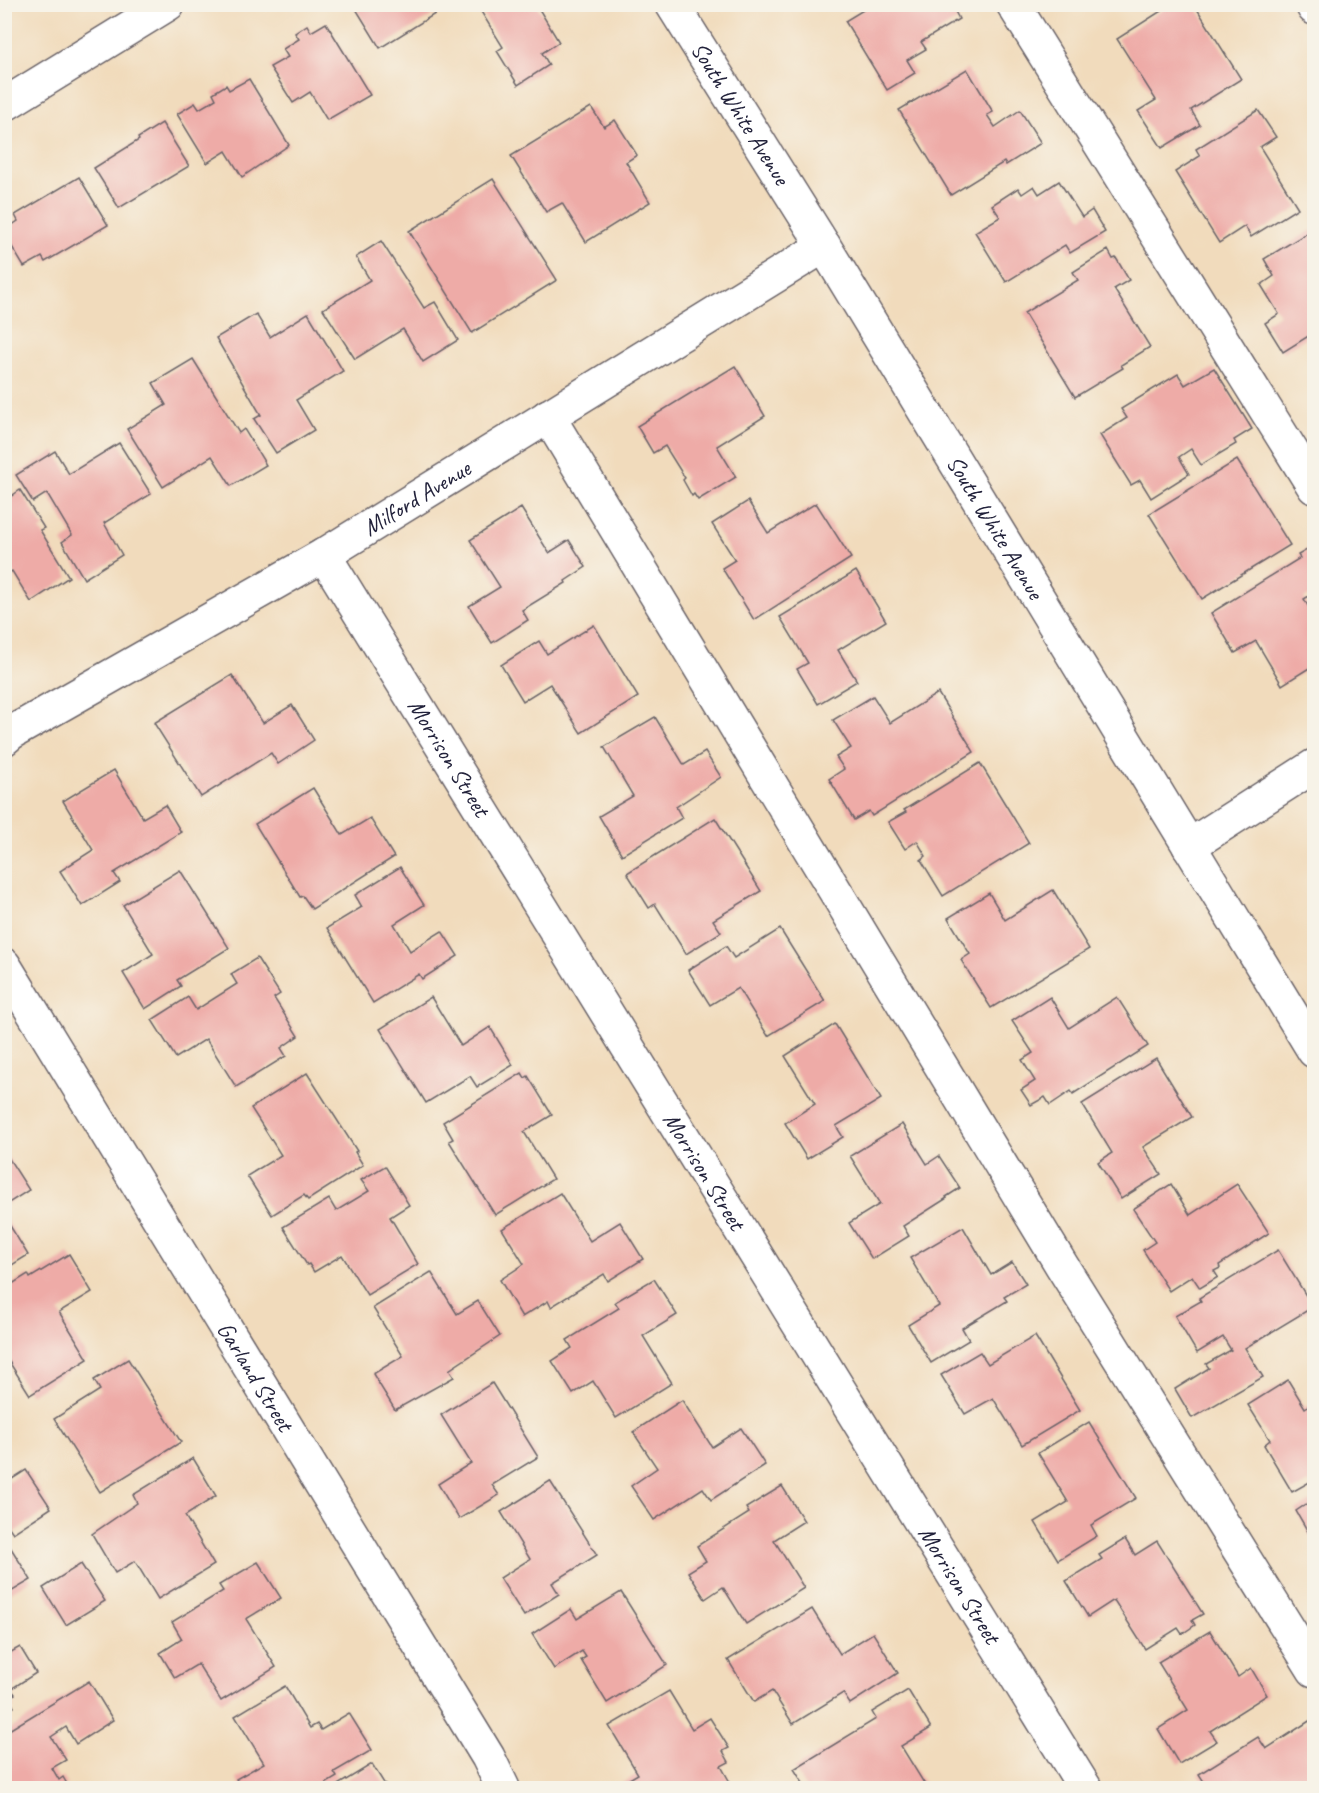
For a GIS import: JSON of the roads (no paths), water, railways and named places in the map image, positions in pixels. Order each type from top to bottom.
[{"type":"street","points":[[4,105],[168,4]]},
{"type":"street","name":"South White Avenue","points":[[672,4],[824,246],[1314,1051]]},
{"type":"street","points":[[1013,4],[1314,487]]},
{"type":"street","name":"Milford Avenue","points":[[4,739],[324,555],[824,246]]},
{"type":"street","points":[[548,416],[1062,1266],[1314,1670]]},
{"type":"street","name":"Morrison Street","points":[[324,555],[1085,1788]]},
{"type":"street","points":[[1189,846],[1314,766]]},
{"type":"street","name":"Garland Street","points":[[4,965],[489,1757],[503,1788]]}]
